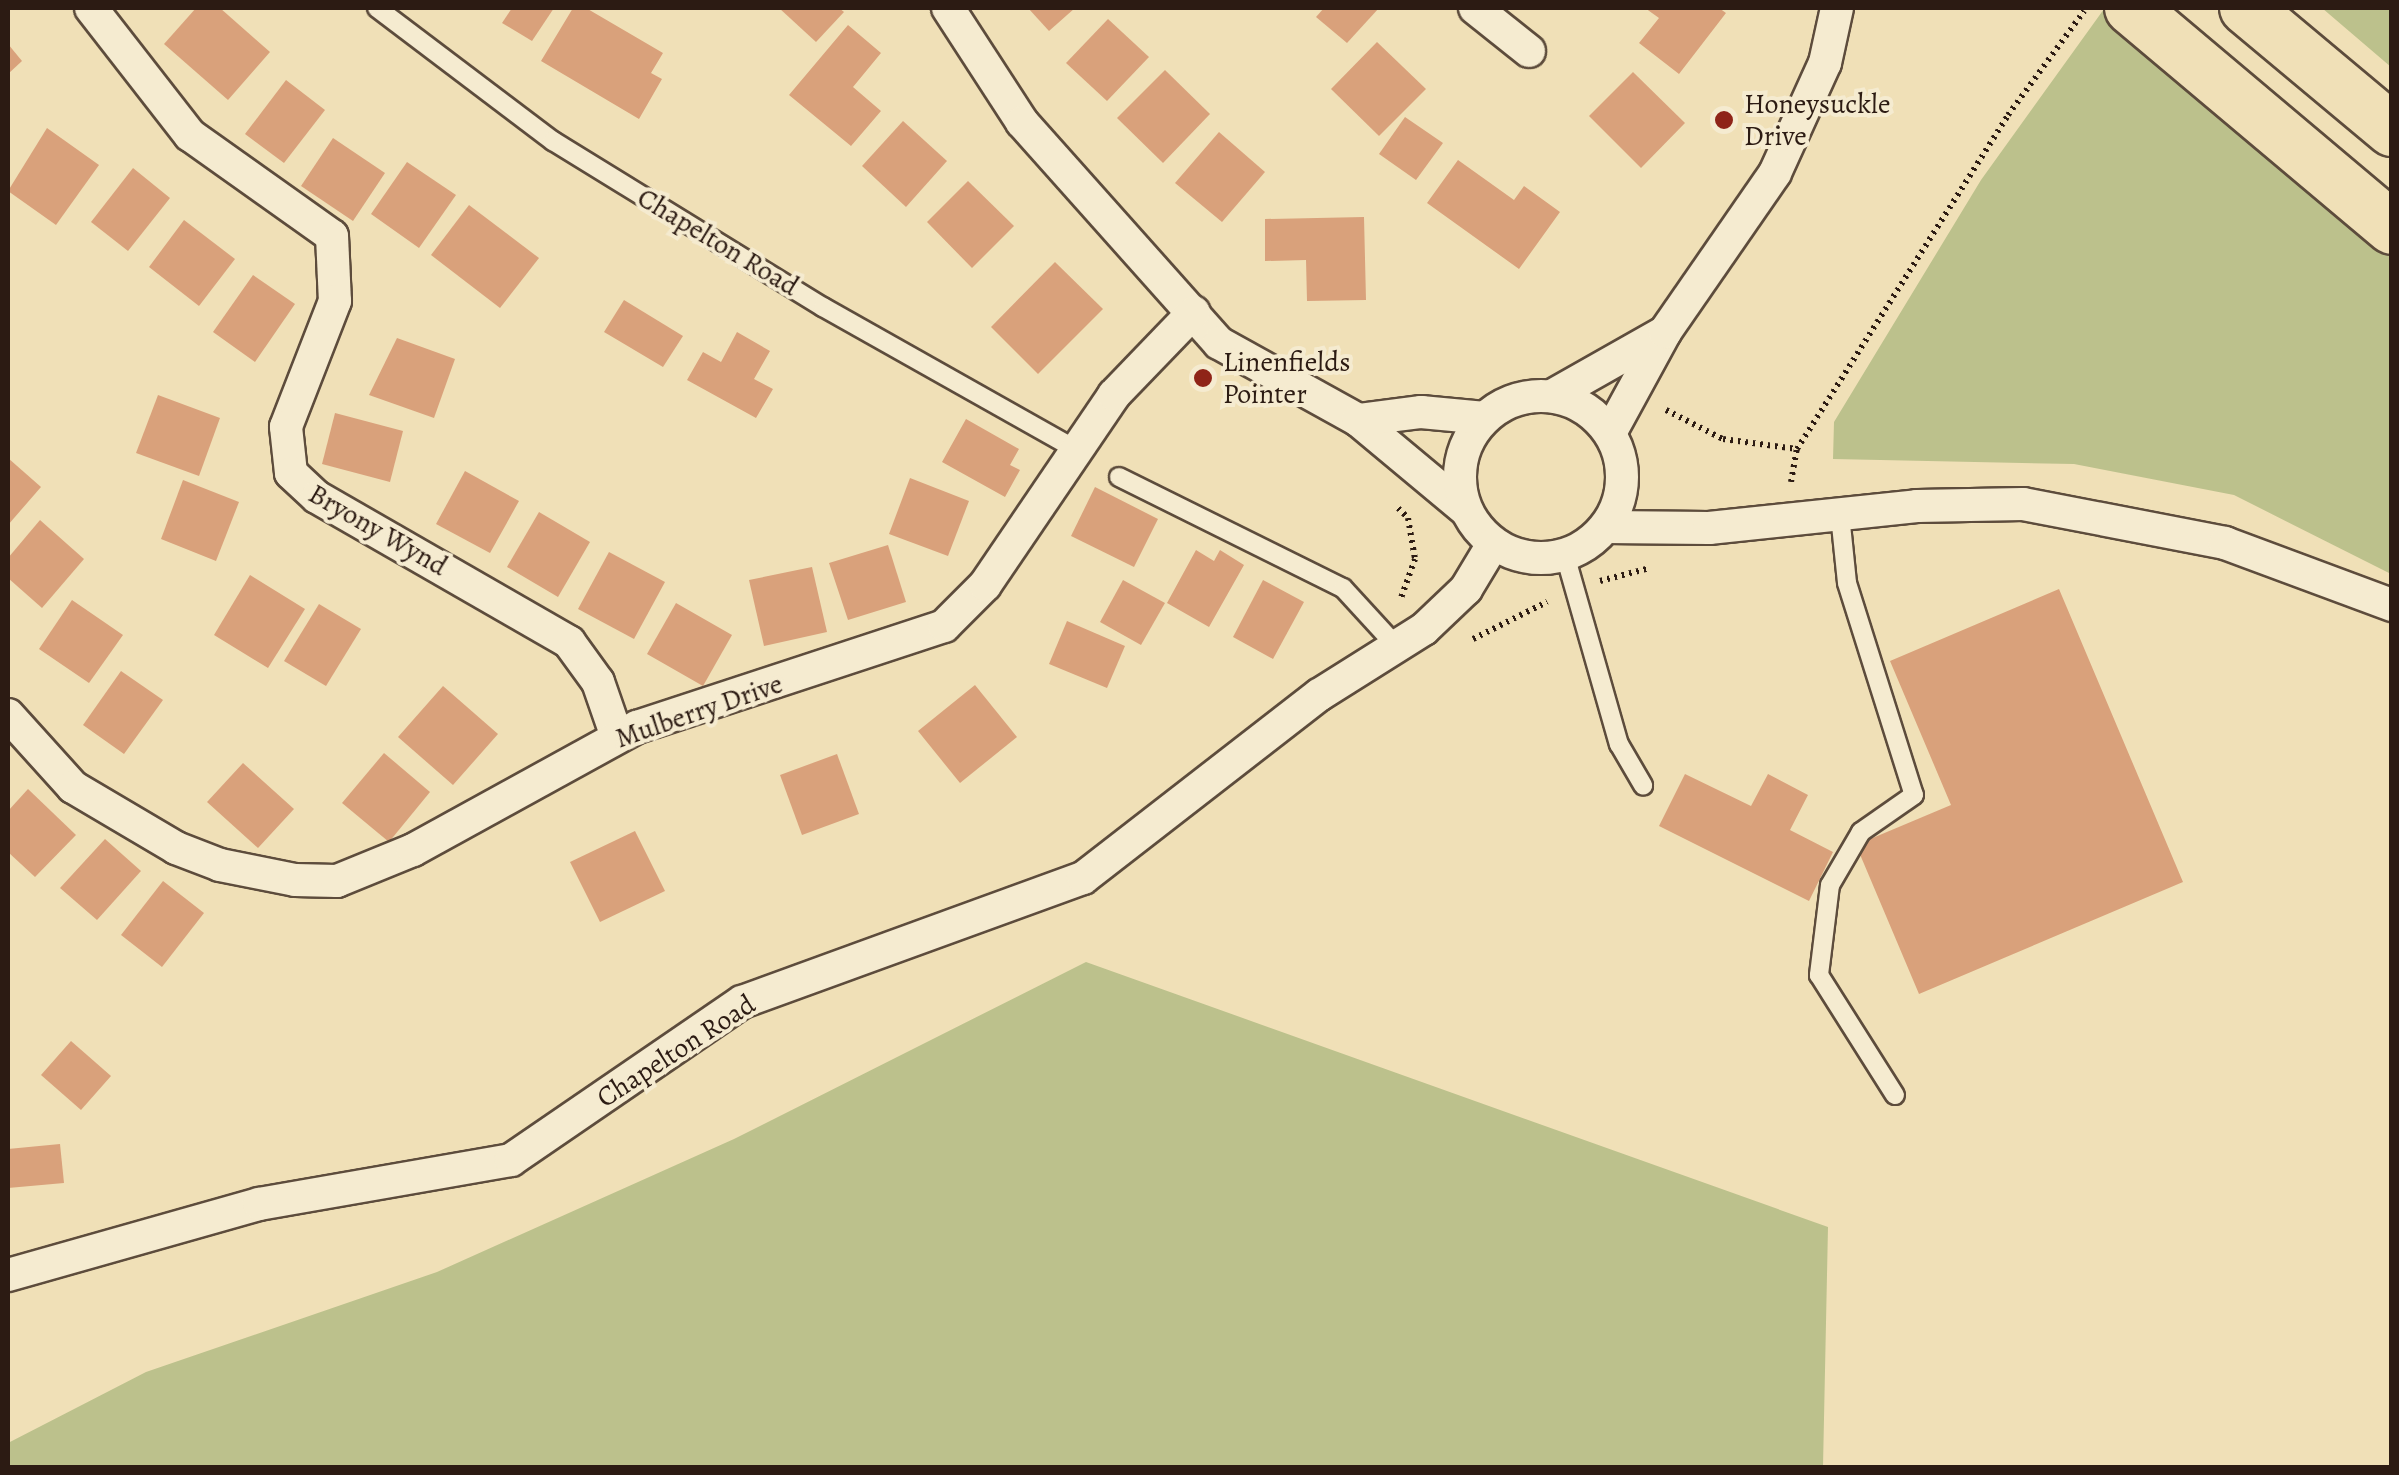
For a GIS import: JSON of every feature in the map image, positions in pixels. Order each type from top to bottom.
[{"type":"main road","points":[[2131,8],[2392,228]]},
{"type":"main road","points":[[2246,8],[2392,130]]},
{"type":"street","name":"Bryony Wynd","points":[[91,8],[190,135],[332,236],[335,301],[286,427],[291,473],[317,497],[569,642],[598,682],[618,737]]},
{"type":"street","points":[[948,8],[1022,122],[1219,343],[1358,420],[1465,509],[1493,544],[1516,555],[1565,555],[1606,527],[1783,523],[1916,506],[2024,504],[2225,543],[2392,605]]},
{"type":"street","points":[[1475,8],[1529,52]]},
{"type":"street","points":[[1610,433],[1664,332],[1775,173],[1826,63],[1837,8]]},
{"type":"street","name":"Mulberry Drive","points":[[8,716],[73,787],[176,848],[220,865],[294,880],[337,880],[412,850],[618,737],[944,626],[985,586],[1114,394],[1194,312]]},
{"type":"street","points":[[1465,509],[1461,460],[1485,418],[1504,404],[1552,396],[1664,332]]},
{"type":"street","points":[[1552,396],[1594,416],[1610,433],[1622,480],[1606,527]]},
{"type":"street","points":[[1358,420],[1421,412],[1485,418]]},
{"type":"street","name":"Chapelton Road","points":[[8,1275],[259,1204],[511,1160],[742,1002],[1082,878],[1319,695],[1411,638],[1466,590],[1493,544]]},
{"type":"lane","name":"Chapelton Road","points":[[377,8],[552,141],[823,307],[1076,450]]},
{"type":"lane","points":[[1119,477],[1343,588],[1411,638]]},
{"type":"lane","points":[[1840,515],[1846,583],[1914,795],[1861,832],[1830,885],[1819,975],[1895,1095]]},
{"type":"lane","points":[[1565,555],[1597,652],[1619,744],[1643,785]]},
{"type":"path","points":[[1783,523],[1797,449],[2008,115],[2086,8]]},
{"type":"path","points":[[1632,393],[1723,439],[1797,449]]},
{"type":"path","points":[[1385,494],[1408,518],[1415,559],[1400,596],[1411,638],[1448,654],[1574,590],[1667,566]]},
{"type":"green space","points":[[2322,8],[2391,8],[2391,67]]},
{"type":"green space","points":[[2104,9],[2391,251],[2391,574],[2234,495],[2074,464],[1833,459],[1834,422],[1981,180]]},
{"type":"green space","points":[[1086,962],[1828,1227],[1823,1467],[8,1467],[8,1443],[146,1372],[437,1272],[734,1139]]},
{"type":"building","points":[[196,8],[220,8],[270,52],[228,100],[164,44]]},
{"type":"building","points":[[512,8],[554,8],[532,41],[502,23]]},
{"type":"building","points":[[573,8],[586,8],[663,53],[651,73],[662,79],[639,119],[541,61]]},
{"type":"building","points":[[779,8],[839,8],[844,12],[816,42]]},
{"type":"building","points":[[1028,8],[1075,8],[1049,31]]},
{"type":"building","points":[[1324,8],[1379,8],[1347,43],[1316,17]]},
{"type":"building","points":[[1645,8],[1719,8],[1726,13],[1679,74],[1639,43],[1659,18]]},
{"type":"building","points":[[1108,19],[1149,57],[1107,101],[1066,63]]},
{"type":"building","points":[[848,25],[881,53],[853,87],[881,111],[851,146],[789,95]]},
{"type":"building","points":[[1377,42],[1426,89],[1379,136],[1331,89]]},
{"type":"building","points":[[8,44],[22,61],[8,74]]},
{"type":"building","points":[[1165,70],[1210,114],[1163,163],[1117,118]]},
{"type":"building","points":[[1633,72],[1685,123],[1641,168],[1589,116]]},
{"type":"building","points":[[286,80],[325,110],[284,163],[245,134]]},
{"type":"building","points":[[1405,117],[1443,143],[1416,180],[1379,154]]},
{"type":"building","points":[[903,121],[947,161],[906,207],[862,166]]},
{"type":"building","points":[[47,128],[99,165],[56,225],[8,191]]},
{"type":"building","points":[[1219,132],[1265,172],[1222,222],[1175,183]]},
{"type":"building","points":[[333,138],[385,173],[353,221],[301,186]]},
{"type":"building","points":[[1458,160],[1514,200],[1524,186],[1560,212],[1519,269],[1427,203]]},
{"type":"building","points":[[407,162],[456,195],[419,248],[371,214]]},
{"type":"building","points":[[133,168],[170,198],[128,251],[91,222]]},
{"type":"building","points":[[968,181],[1014,226],[972,268],[927,222]]},
{"type":"building","points":[[469,205],[539,258],[500,308],[431,255]]},
{"type":"building","points":[[1364,217],[1366,300],[1307,301],[1306,260],[1265,261],[1265,219]]},
{"type":"building","points":[[184,220],[235,259],[199,306],[149,267]]},
{"type":"building","points":[[1055,262],[1103,309],[1038,374],[991,327]]},
{"type":"building","points":[[253,275],[295,304],[255,362],[213,332]]},
{"type":"building","points":[[624,300],[683,336],[663,367],[604,332]]},
{"type":"building","points":[[737,332],[770,351],[754,379],[773,389],[756,418],[687,380],[703,352],[721,362]]},
{"type":"building","points":[[397,338],[455,359],[434,418],[369,395]]},
{"type":"building","points":[[158,395],[220,418],[199,476],[136,453]]},
{"type":"building","points":[[335,413],[403,431],[390,482],[322,464]]},
{"type":"building","points":[[966,419],[1019,449],[1010,465],[1020,470],[1005,497],[942,462]]},
{"type":"building","points":[[8,458],[41,487],[8,525]]},
{"type":"building","points":[[465,471],[519,501],[490,553],[436,524]]},
{"type":"building","points":[[910,478],[969,501],[948,556],[889,534]]},
{"type":"building","points":[[183,480],[239,502],[216,561],[161,539]]},
{"type":"building","points":[[1095,487],[1158,519],[1134,567],[1071,536]]},
{"type":"building","points":[[539,512],[590,542],[558,597],[507,567]]},
{"type":"building","points":[[40,520],[84,559],[42,608],[8,578],[8,558]]},
{"type":"building","points":[[888,545],[906,602],[848,620],[829,563]]},
{"type":"building","points":[[1196,550],[1214,561],[1220,550],[1244,565],[1209,627],[1167,603]]},
{"type":"building","points":[[609,552],[665,582],[634,639],[578,609]]},
{"type":"building","points":[[812,567],[827,632],[764,646],[749,580]]},
{"type":"building","points":[[250,575],[305,609],[268,668],[214,635]]},
{"type":"building","points":[[1123,580],[1165,603],[1141,645],[1100,622]]},
{"type":"building","points":[[1263,580],[1304,602],[1273,659],[1233,637]]},
{"type":"building","points":[[2059,589],[2183,882],[1919,994],[1856,845],[1951,805],[1890,661]]},
{"type":"building","points":[[72,600],[123,635],[89,683],[39,649]]},
{"type":"building","points":[[676,603],[732,635],[703,686],[647,654]]},
{"type":"building","points":[[319,604],[361,629],[326,686],[284,661]]},
{"type":"building","points":[[1067,621],[1125,646],[1107,688],[1049,664]]},
{"type":"building","points":[[121,671],[163,700],[124,754],[83,725]]},
{"type":"building","points":[[975,685],[1017,737],[960,783],[918,731]]},
{"type":"building","points":[[443,686],[498,734],[453,785],[398,737]]},
{"type":"building","points":[[384,753],[430,792],[389,842],[342,803]]},
{"type":"building","points":[[837,754],[859,814],[802,835],[780,775]]},
{"type":"building","points":[[243,763],[294,809],[258,848],[207,802]]},
{"type":"building","points":[[1685,774],[1751,806],[1768,774],[1808,795],[1790,830],[1833,852],[1809,901],[1659,826]]},
{"type":"building","points":[[28,789],[76,835],[35,877],[8,852],[8,811]]},
{"type":"building","points":[[635,831],[665,891],[600,922],[570,862]]},
{"type":"building","points":[[105,839],[141,871],[97,920],[60,888]]},
{"type":"building","points":[[163,881],[204,913],[162,967],[121,935]]},
{"type":"building","points":[[71,1041],[111,1076],[81,1110],[41,1075]]},
{"type":"building","points":[[60,1144],[64,1183],[8,1188],[8,1149]]},
{"type":"place","name":"Honeysuckle Drive","points":[[1724,120]]},
{"type":"place","name":"Linenfields Pointer","points":[[1203,378]]}]
